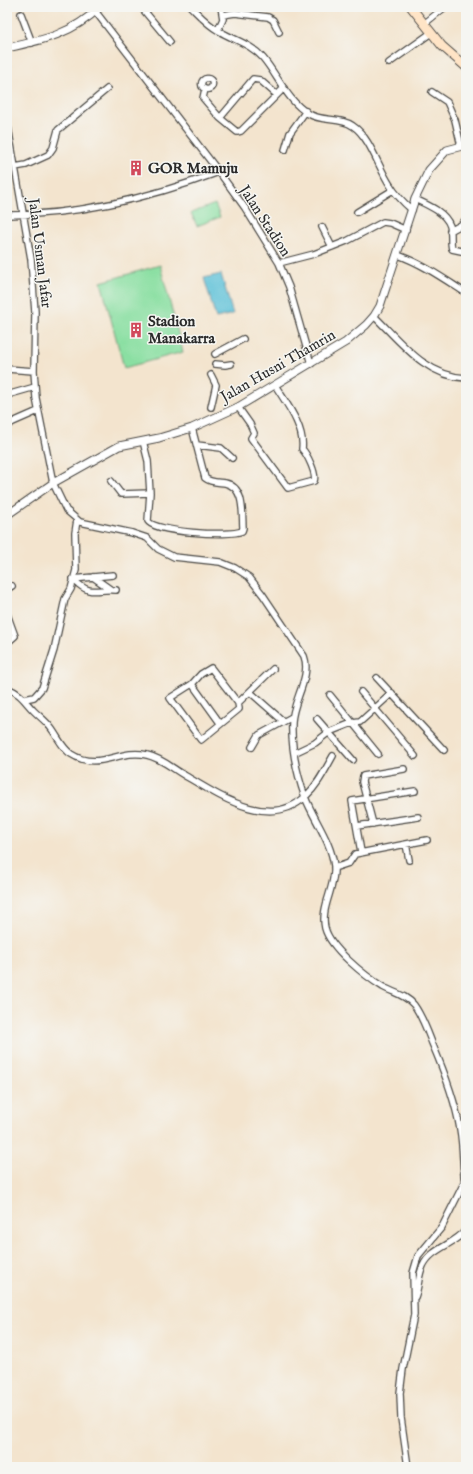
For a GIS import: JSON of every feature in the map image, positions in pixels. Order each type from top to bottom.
[{"type":"main road","points":[[410,7],[431,33],[462,61],[466,67]]},
{"type":"street","points":[[141,7],[170,42]]},
{"type":"street","points":[[192,7],[218,30],[242,42],[263,58],[284,88],[306,111],[316,117],[340,120],[353,125],[363,135],[393,190],[412,210]]},
{"type":"street","points":[[218,30],[222,24],[223,15],[221,7]]},
{"type":"street","points":[[424,24],[445,7]]},
{"type":"street","points":[[7,48],[32,43],[65,32],[96,9]]},
{"type":"street","name":"Jalan Stadion","points":[[96,9],[245,208],[279,263],[289,287],[311,364]]},
{"type":"street","points":[[223,15],[235,13],[268,17],[272,20],[279,32]]},
{"type":"street","points":[[21,14],[32,43]]},
{"type":"street","points":[[389,63],[431,33]]},
{"type":"street","points":[[220,118],[253,79],[260,80],[277,95]]},
{"type":"street","points":[[205,89],[203,98],[220,118],[234,131],[239,132],[284,88]]},
{"type":"street","points":[[15,167],[26,165],[48,155],[53,148],[58,130],[107,89]]},
{"type":"street","points":[[432,92],[447,102],[465,146]]},
{"type":"street","points":[[285,150],[290,133],[306,111]]},
{"type":"street","name":"Jalan Usman Jafar","points":[[7,121],[24,215],[36,312],[34,370],[38,411],[53,483],[66,510],[77,520]]},
{"type":"street","name":"Jalan Husni Thamrin","points":[[7,515],[53,483],[119,446],[192,428],[238,407],[346,342],[374,316],[380,306],[398,255],[415,199],[429,170],[447,150],[465,146]]},
{"type":"street","points":[[7,215],[24,215],[124,202],[171,190],[219,172]]},
{"type":"street","points":[[357,212],[393,190]]},
{"type":"street","points":[[415,199],[434,208],[445,218],[450,232],[452,249],[466,252]]},
{"type":"street","points":[[450,232],[461,225],[466,219]]},
{"type":"street","points":[[279,263],[332,247],[347,241],[383,222],[390,223],[406,230]]},
{"type":"street","points":[[322,227],[332,247]]},
{"type":"street","points":[[398,255],[420,263],[431,272],[439,275],[466,293]]},
{"type":"street","points":[[374,316],[427,366],[450,376],[466,378]]},
{"type":"street","points":[[215,354],[243,339]]},
{"type":"street","points":[[215,364],[231,364]]},
{"type":"street","points":[[7,369],[34,370]]},
{"type":"street","points":[[211,375],[216,385],[211,407]]},
{"type":"street","points":[[238,407],[250,424],[254,433],[251,438],[288,488],[314,481],[315,474],[308,456],[302,449],[302,437],[296,421],[275,386]]},
{"type":"street","points":[[7,395],[35,387]]},
{"type":"street","points":[[7,426],[38,411]]},
{"type":"street","points":[[143,441],[148,461],[150,493],[148,521],[153,526],[190,532],[228,533],[242,531],[240,496],[236,488],[232,485],[212,482],[204,478],[192,428]]},
{"type":"street","points":[[196,445],[225,449],[232,458]]},
{"type":"street","points":[[111,481],[121,494],[150,493]]},
{"type":"street","points":[[26,699],[38,693],[44,683],[54,650],[65,599],[71,589],[76,570],[75,534],[77,520],[147,538],[158,548],[174,557],[225,563],[249,577],[293,638],[305,658],[303,680],[292,717],[294,752],[305,797],[330,851],[334,868],[324,917],[327,936],[334,946],[376,982],[410,1001],[420,1015],[446,1075],[454,1101],[460,1129],[466,1192]]},
{"type":"street","points":[[73,580],[113,575]]},
{"type":"street","points":[[73,580],[88,591],[99,592],[113,590],[92,577]]},
{"type":"street","points":[[7,614],[15,636],[7,643]]},
{"type":"street","points":[[211,668],[238,703],[239,709],[201,740],[170,698],[192,684],[201,674],[211,668]]},
{"type":"street","points":[[238,703],[273,669]]},
{"type":"street","points":[[377,678],[444,750]]},
{"type":"street","points":[[192,684],[220,723]]},
{"type":"street","points":[[7,688],[26,699],[33,710],[49,725],[64,748],[82,760],[93,762],[106,761],[124,754],[147,755],[161,760],[223,797],[243,806],[260,810],[293,805],[305,797],[333,756]]},
{"type":"street","points":[[250,692],[283,721]]},
{"type":"street","points":[[360,692],[415,756]]},
{"type":"street","points":[[294,752],[315,743],[329,732],[352,723],[360,722],[392,693]]},
{"type":"street","points":[[330,695],[378,754]]},
{"type":"street","points":[[252,746],[259,735],[292,717]]},
{"type":"street","points":[[317,719],[353,760]]},
{"type":"street","points":[[373,824],[362,779],[363,776],[404,769]]},
{"type":"street","points":[[362,852],[352,801],[415,792]]},
{"type":"street","points":[[357,826],[418,817]]},
{"type":"street","points":[[334,868],[349,863],[355,854],[427,840]]},
{"type":"street","points":[[406,844],[409,860]]},
{"type":"street","points":[[408,1467],[400,1411],[400,1393],[403,1369],[414,1315],[413,1273],[418,1256],[442,1227],[464,1183]]},
{"type":"street","points":[[414,1297],[418,1288],[422,1266],[432,1254],[462,1236],[466,1230]]},
{"type":"green space","points":[[215,204],[220,217],[197,226],[191,213]]},
{"type":"green space","points":[[160,265],[183,352],[124,368],[101,282]]},
{"type":"water","points":[[221,274],[233,314],[216,318],[204,278]]},
{"type":"place","name":"GOR Mamuju","points":[[136,168]]},
{"type":"place","name":"Stadion Manakarra","points":[[136,330]]}]
